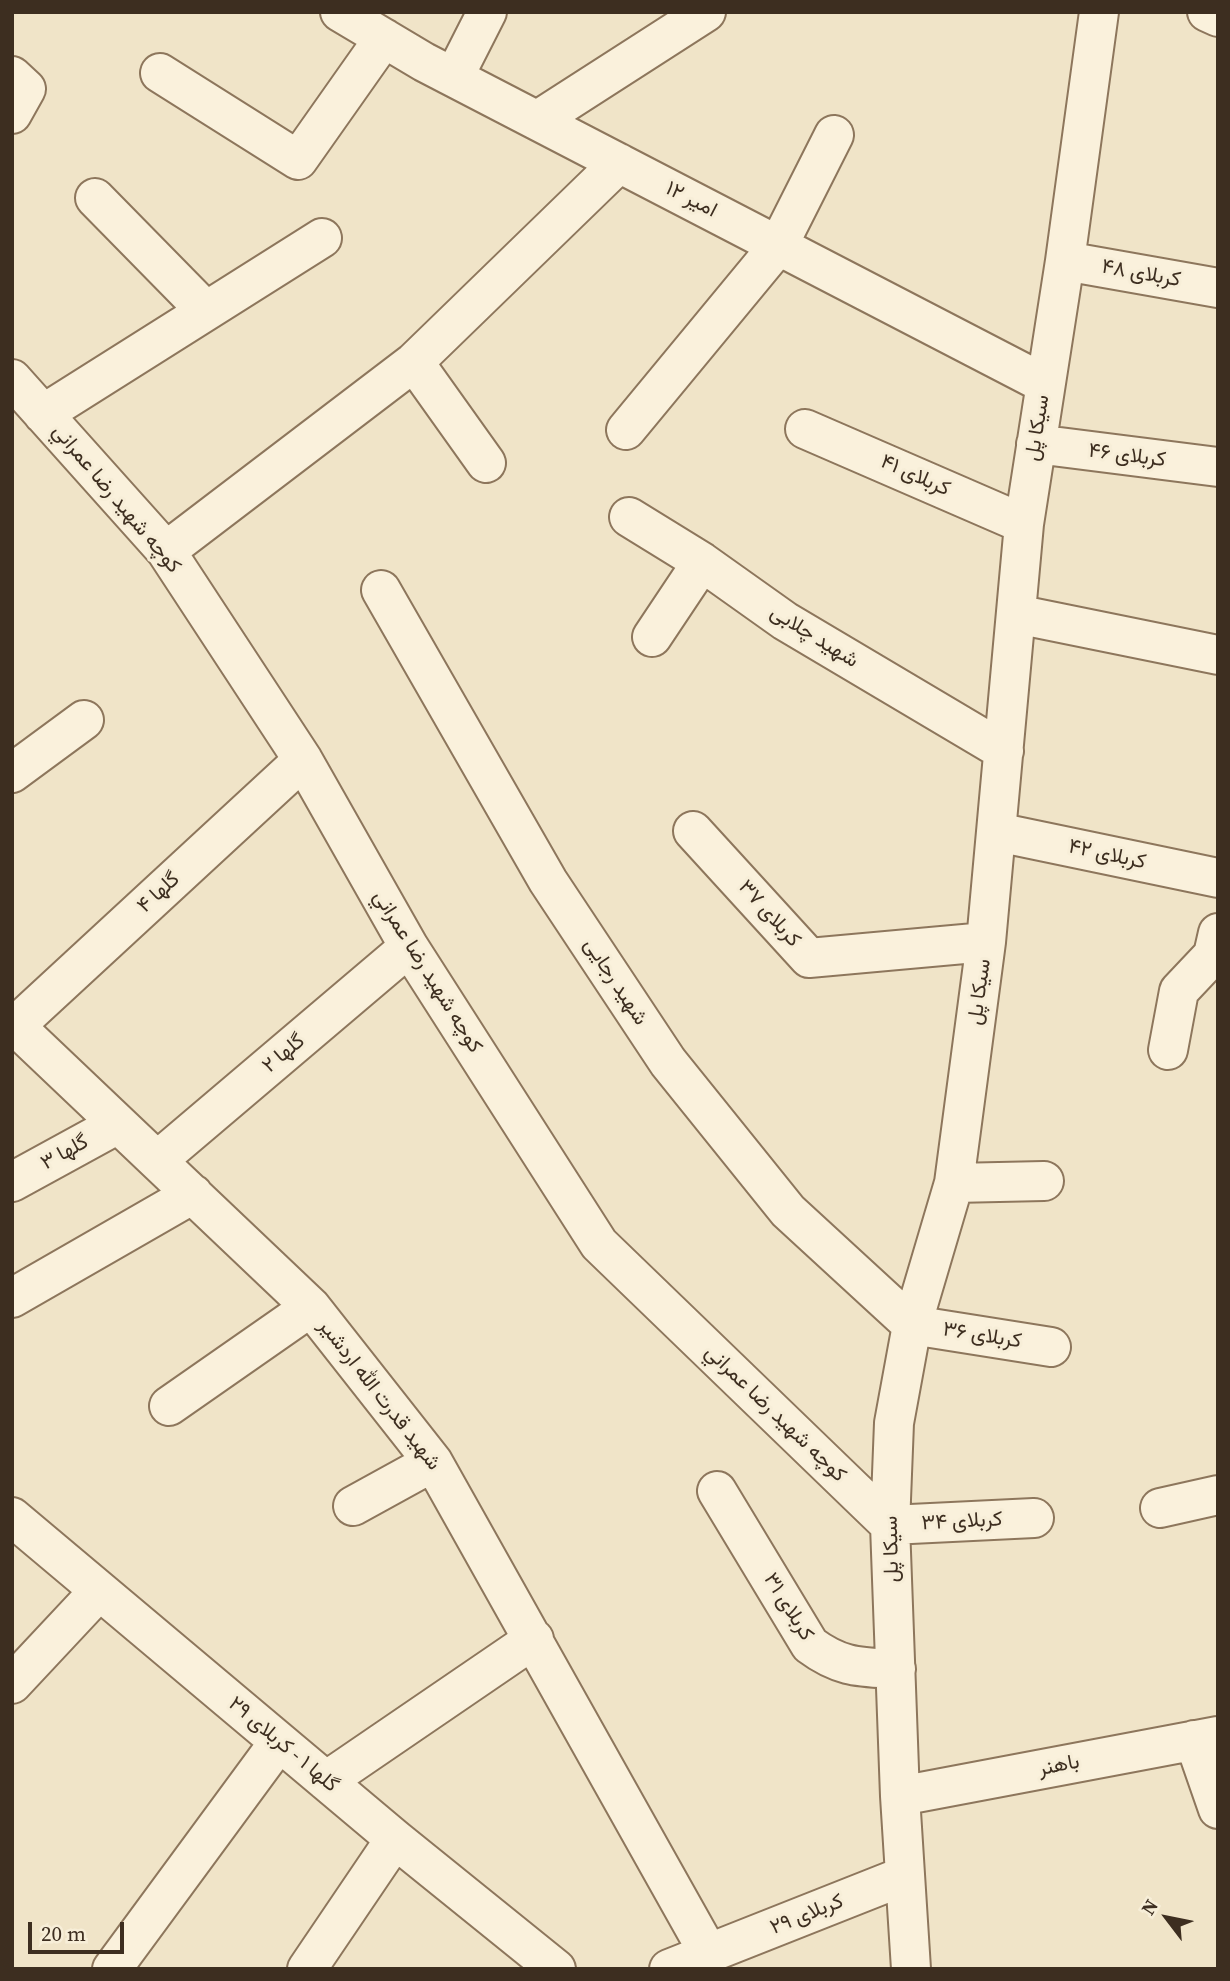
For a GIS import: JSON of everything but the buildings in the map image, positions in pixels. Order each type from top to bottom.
[{"type":"street","name":"امير ۱۲","points":[[340,12],[454,77],[1045,384]]},
{"type":"street","points":[[454,77],[487,12]]},
{"type":"street","points":[[538,120],[706,12]]},
{"type":"street","name":"سیکا پل","points":[[911,1969],[900,1796],[890,1525],[894,1423],[912,1325],[954,1183],[986,942],[1024,524],[1065,261],[1099,12]]},
{"type":"street","points":[[1207,12],[1218,18]]},
{"type":"street","points":[[160,74],[298,159],[384,38]]},
{"type":"street","points":[[12,76],[26,89],[12,114]]},
{"type":"street","points":[[626,430],[778,246],[834,135]]},
{"type":"street","points":[[166,551],[414,362],[619,163]]},
{"type":"street","points":[[94,198],[205,310]]},
{"type":"street","points":[[43,414],[322,238]]},
{"type":"street","name":"کربلای ۴۸","points":[[1065,261],[1218,288]]},
{"type":"street","points":[[414,362],[486,463]]},
{"type":"street","name":"كوچه شهيد رضا عمراني","points":[[12,379],[166,551],[303,760],[410,947],[599,1244],[890,1525]]},
{"type":"street","name":"کربلای ۴۱","points":[[806,429],[1024,524]]},
{"type":"street","name":"کربلای ۴۶","points":[[1035,444],[1218,467]]},
{"type":"street","name":"شهید چلابی","points":[[629,517],[702,562],[785,621],[1004,751]]},
{"type":"street","points":[[652,637],[702,562]]},
{"type":"street","name":"شهید رجایی","points":[[381,590],[548,881],[668,1062],[788,1210],[912,1325]]},
{"type":"street","points":[[1016,614],[1218,655]]},
{"type":"street","points":[[12,773],[83,720]]},
{"type":"street","name":"گلها ۴","points":[[14,1024],[303,760]]},
{"type":"street","name":"کربلای ۳۷","points":[[693,831],[809,958],[986,942]]},
{"type":"street","name":"کربلای ۴۲","points":[[997,832],[1218,878]]},
{"type":"street","points":[[1168,1050],[1179,991],[1213,955],[1218,933]]},
{"type":"street","name":"گلها ۲","points":[[158,1160],[410,947]]},
{"type":"street","name":"شهید قدرت الله اردشیر","points":[[14,1024],[311,1307],[433,1462],[709,1954]]},
{"type":"street","name":"گلها ۳","points":[[12,1182],[118,1124]]},
{"type":"street","points":[[954,1183],[1044,1181]]},
{"type":"street","points":[[12,1298],[193,1194]]},
{"type":"street","points":[[170,1406],[311,1307]]},
{"type":"street","name":"کربلای ۳۶","points":[[912,1325],[1051,1347]]},
{"type":"street","points":[[353,1506],[433,1462]]},
{"type":"street","name":"کربلای ۳۱","points":[[717,1491],[810,1645],[827,1658],[848,1666],[896,1670]]},
{"type":"street","points":[[1160,1508],[1218,1495]]},
{"type":"street","name":"گلها ۱ - کربلای ۲۹","points":[[12,1517],[395,1839],[556,1969]]},
{"type":"street","name":"کربلای ۳۴","points":[[890,1525],[1034,1518]]},
{"type":"street","points":[[12,1684],[99,1591]]},
{"type":"street","points":[[326,1781],[534,1639]]},
{"type":"street","points":[[1206,1738],[1218,1809]]},
{"type":"street","name":"باهنر","points":[[900,1796],[1206,1738]]},
{"type":"street","points":[[112,1969],[279,1742]]},
{"type":"street","points":[[307,1969],[395,1839]]},
{"type":"street","name":"کربلای ۲۹","points":[[709,1954],[904,1876]]},
{"type":"street","points":[[669,1969],[709,1954]]}]
